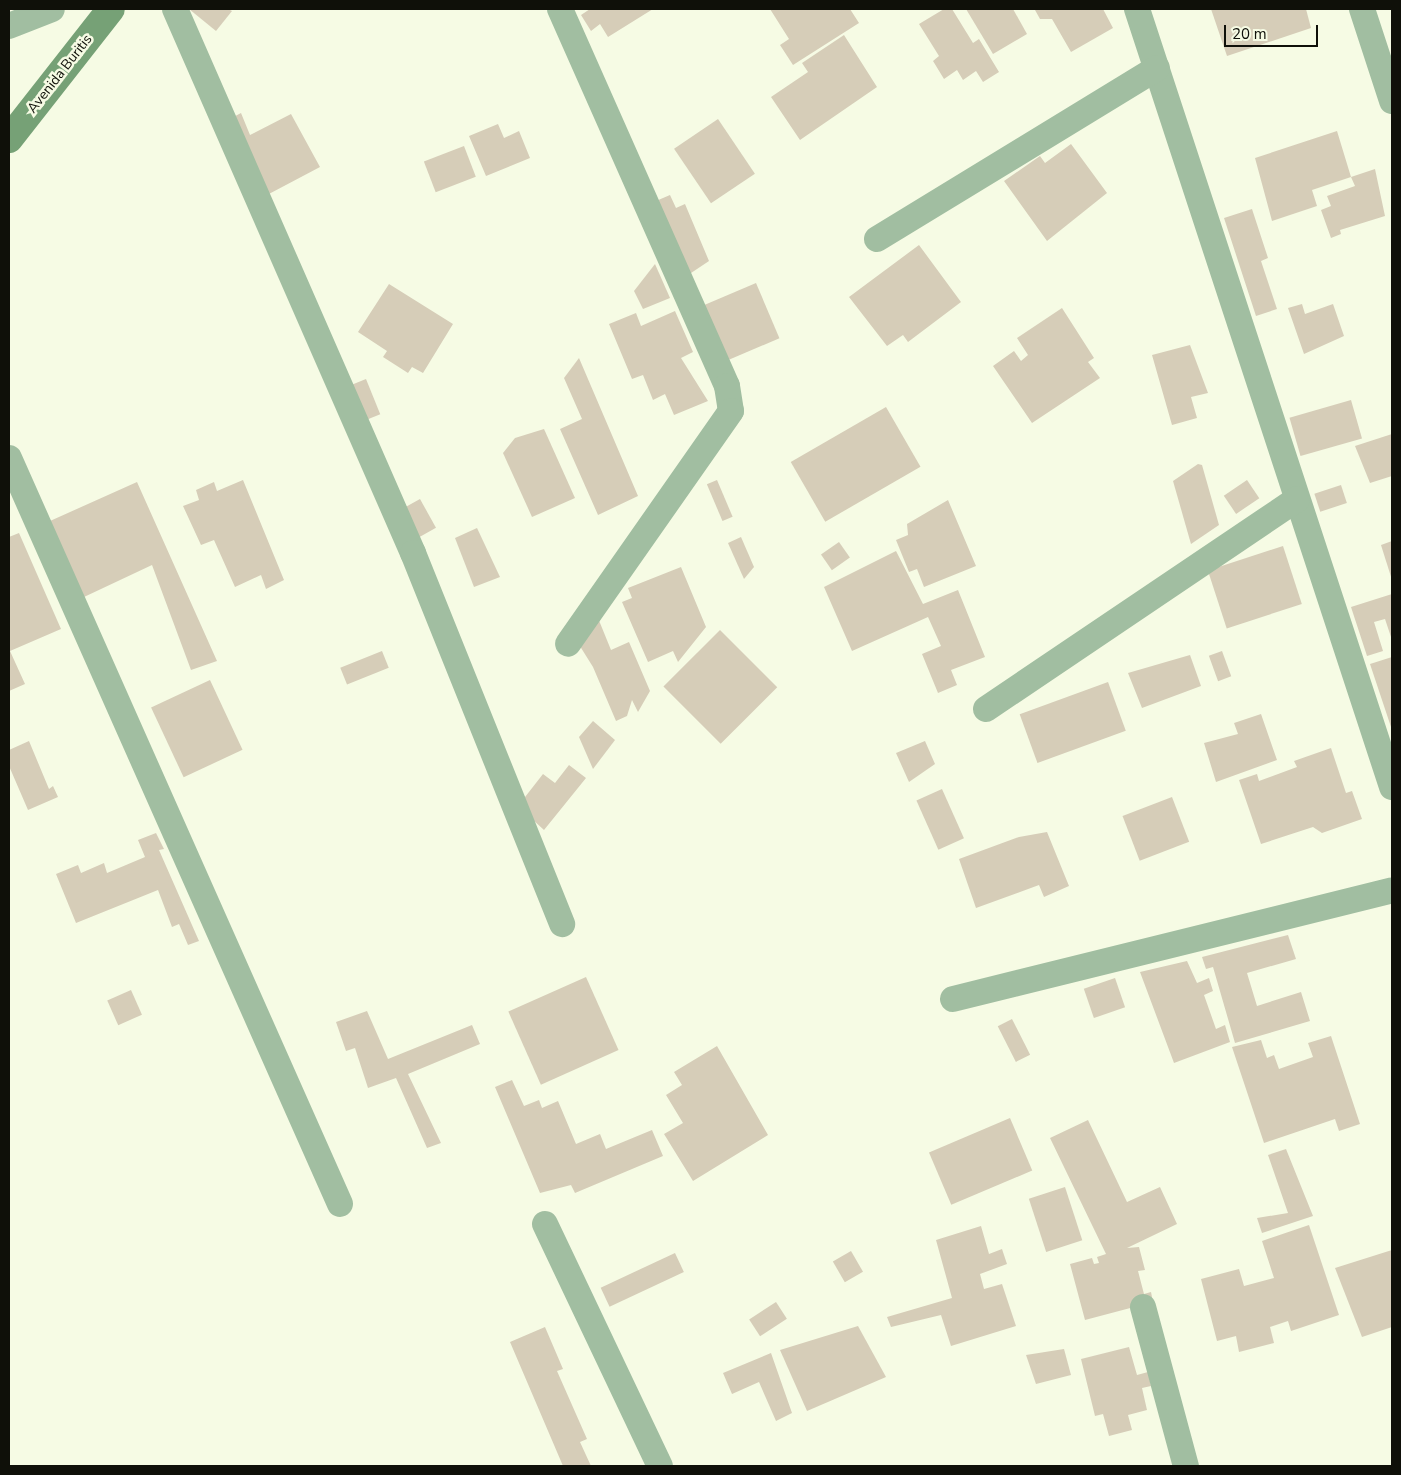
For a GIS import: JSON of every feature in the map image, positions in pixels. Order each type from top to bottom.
[{"type":"street","points":[[9,26],[52,9]]},
{"type":"street","name":"Avenida Buritis","points":[[9,138],[111,9]]},
{"type":"street","points":[[175,9],[413,552],[562,924]]},
{"type":"street","points":[[560,9],[727,386],[731,411],[568,644]]},
{"type":"street","points":[[1137,9],[1392,788]]},
{"type":"street","points":[[1362,9],[1392,102]]},
{"type":"street","points":[[877,240],[1157,68]]},
{"type":"street","points":[[9,458],[340,1204]]},
{"type":"street","points":[[986,709],[1297,499]]},
{"type":"street","points":[[953,999],[1392,890]]},
{"type":"street","points":[[545,1224],[660,1466]]},
{"type":"street","points":[[1144,1307],[1186,1466]]},
{"type":"building","points":[[189,9],[228,9],[232,11],[216,31]]},
{"type":"building","points":[[590,9],[653,9],[608,37],[600,24],[591,31],[581,15]]},
{"type":"building","points":[[770,9],[850,9],[859,23],[793,65],[780,45],[789,39]]},
{"type":"building","points":[[944,9],[952,9],[973,43],[979,39],[999,72],[983,82],[976,71],[963,80],[957,70],[944,79],[933,61],[939,56],[919,24]]},
{"type":"building","points":[[966,9],[1013,9],[1027,34],[993,54]]},
{"type":"building","points":[[1103,9],[1113,28],[1071,52],[1052,19],[1040,19],[1035,10]]},
{"type":"building","points":[[1211,9],[1306,9],[1311,28],[1227,56]]},
{"type":"building","points":[[844,35],[877,87],[800,140],[771,97],[808,72],[802,63]]},
{"type":"building","points":[[241,113],[250,135],[291,114],[320,167],[267,195],[222,123]]},
{"type":"building","points":[[718,119],[755,174],[711,203],[674,149]]},
{"type":"building","points":[[498,124],[504,138],[519,131],[530,158],[486,176],[469,136]]},
{"type":"building","points":[[1337,131],[1351,177],[1312,190],[1317,206],[1272,221],[1255,158]]},
{"type":"building","points":[[1071,144],[1107,193],[1047,241],[1004,181],[1040,156],[1045,163]]},
{"type":"building","points":[[464,146],[476,177],[436,192],[424,161]]},
{"type":"building","points":[[1375,169],[1385,216],[1340,230],[1341,234],[1331,238],[1321,210],[1331,206],[1327,196],[1355,186],[1351,177]]},
{"type":"building","points":[[670,195],[676,208],[685,204],[709,261],[688,275],[656,201]]},
{"type":"building","points":[[1252,209],[1268,258],[1261,261],[1277,309],[1256,316],[1224,218]]},
{"type":"building","points":[[919,245],[961,302],[908,342],[903,335],[887,346],[849,297]]},
{"type":"building","points":[[655,264],[670,298],[643,309],[634,291]]},
{"type":"building","points":[[756,283],[779,338],[724,362],[701,306]]},
{"type":"building","points":[[389,284],[453,324],[423,373],[412,367],[408,373],[383,357],[387,351],[358,332]]},
{"type":"building","points":[[1302,304],[1305,314],[1333,304],[1344,336],[1304,354],[1288,308]]},
{"type":"building","points":[[1062,308],[1094,358],[1088,362],[1100,378],[1032,423],[993,366],[1014,351],[1021,361],[1028,355],[1017,338]]},
{"type":"building","points":[[675,311],[693,352],[681,358],[708,401],[674,415],[665,394],[653,400],[643,375],[632,379],[609,324],[636,313],[641,326]]},
{"type":"building","points":[[1190,345],[1208,393],[1191,397],[1197,418],[1172,425],[1152,355]]},
{"type":"building","points":[[579,358],[638,496],[598,515],[560,429],[582,419],[564,378]]},
{"type":"building","points":[[366,379],[380,414],[354,425],[340,389]]},
{"type":"building","points":[[1351,400],[1362,438],[1301,456],[1289,418]]},
{"type":"building","points":[[886,407],[920,467],[825,522],[791,462]]},
{"type":"building","points":[[544,429],[575,498],[532,517],[503,453],[515,438]]},
{"type":"building","points":[[1392,434],[1392,476],[1370,483],[1355,446]]},
{"type":"building","points":[[1198,464],[1202,465],[1219,525],[1191,544],[1173,481]]},
{"type":"building","points":[[243,480],[284,580],[266,589],[261,575],[235,587],[214,540],[201,545],[183,506],[199,500],[196,490],[214,482],[217,491]]},
{"type":"building","points":[[717,480],[733,517],[723,521],[707,484]]},
{"type":"building","points":[[1247,480],[1259,498],[1236,514],[1224,496]]},
{"type":"building","points":[[137,482],[217,661],[191,670],[152,565],[84,597],[50,521]]},
{"type":"building","points":[[1341,485],[1347,503],[1320,512],[1314,494]]},
{"type":"building","points":[[420,499],[436,528],[412,541],[396,512]]},
{"type":"building","points":[[948,500],[976,566],[924,587],[917,569],[909,572],[896,540],[908,535],[907,524]]},
{"type":"building","points":[[477,528],[500,577],[474,587],[455,538]]},
{"type":"building","points":[[19,533],[61,629],[10,651],[25,684],[9,691],[9,537]]},
{"type":"building","points":[[741,537],[754,567],[744,579],[728,543]]},
{"type":"building","points":[[1392,541],[1392,580],[1381,545]]},
{"type":"building","points":[[839,542],[850,558],[832,570],[821,555]]},
{"type":"building","points":[[1283,546],[1302,604],[1227,628],[1208,570]]},
{"type":"building","points":[[896,551],[923,604],[958,590],[985,657],[951,670],[957,685],[938,693],[922,654],[941,646],[928,617],[852,651],[824,587]]},
{"type":"building","points":[[681,567],[706,627],[678,662],[673,651],[648,662],[622,602],[632,598],[628,588]]},
{"type":"building","points":[[1392,594],[1392,640],[1385,619],[1374,622],[1383,651],[1367,656],[1351,607]]},
{"type":"building","points":[[598,618],[611,650],[629,642],[650,691],[638,712],[632,700],[627,716],[616,721],[593,667],[578,643]]},
{"type":"building","points":[[720,630],[777,687],[721,744],[663,687]]},
{"type":"building","points":[[382,651],[389,668],[347,685],[340,668]]},
{"type":"building","points":[[1222,651],[1231,676],[1218,681],[1209,656]]},
{"type":"building","points":[[1190,655],[1201,686],[1142,708],[1128,673]]},
{"type":"building","points":[[1392,657],[1392,730],[1370,664]]},
{"type":"building","points":[[210,680],[243,750],[184,777],[151,707]]},
{"type":"building","points":[[1108,682],[1126,731],[1037,763],[1020,714]]},
{"type":"building","points":[[1261,714],[1277,760],[1216,782],[1204,743],[1238,734],[1234,723]]},
{"type":"building","points":[[593,721],[615,740],[593,769],[579,737]]},
{"type":"building","points":[[29,741],[49,789],[53,786],[58,797],[28,810],[9,766],[9,750]]},
{"type":"building","points":[[925,741],[935,764],[909,782],[896,753]]},
{"type":"building","points":[[1331,748],[1346,793],[1352,791],[1362,819],[1322,833],[1313,827],[1261,844],[1239,780],[1257,774],[1259,781],[1297,767],[1294,761]]},
{"type":"building","points":[[569,765],[586,778],[544,830],[518,806],[543,774],[555,783]]},
{"type":"building","points":[[942,789],[964,838],[938,850],[916,800]]},
{"type":"building","points":[[1172,797],[1189,842],[1140,861],[1123,816]]},
{"type":"building","points":[[1047,832],[1069,886],[1044,897],[1039,885],[976,908],[959,859],[1019,837]]},
{"type":"building","points":[[156,833],[164,849],[159,850],[199,941],[188,945],[179,924],[172,927],[158,890],[76,923],[56,874],[78,865],[81,873],[104,863],[107,873],[145,857],[138,840]]},
{"type":"building","points":[[1288,935],[1296,959],[1247,973],[1257,1006],[1301,992],[1310,1021],[1235,1043],[1213,967],[1206,969],[1202,957]]},
{"type":"building","points":[[1187,961],[1197,983],[1209,978],[1213,991],[1204,995],[1216,1029],[1225,1025],[1230,1042],[1174,1063],[1140,972]]},
{"type":"building","points":[[586,977],[619,1050],[541,1085],[508,1012]]},
{"type":"building","points":[[1115,978],[1125,1007],[1094,1018],[1084,989]]},
{"type":"building","points":[[131,990],[142,1015],[118,1025],[107,1001]]},
{"type":"building","points":[[367,1011],[388,1059],[472,1025],[480,1044],[408,1074],[441,1143],[427,1148],[396,1078],[368,1088],[355,1048],[346,1051],[336,1022]]},
{"type":"building","points":[[1012,1019],[1030,1055],[1016,1062],[998,1026]]},
{"type":"building","points":[[1331,1036],[1360,1124],[1339,1131],[1335,1119],[1264,1143],[1232,1047],[1261,1040],[1267,1058],[1274,1055],[1279,1069],[1313,1057],[1308,1043]]},
{"type":"building","points":[[717,1046],[768,1135],[693,1181],[664,1134],[683,1123],[666,1095],[682,1085],[674,1072]]},
{"type":"building","points":[[512,1080],[524,1106],[539,1100],[542,1108],[558,1101],[576,1144],[600,1134],[606,1149],[652,1130],[663,1156],[575,1193],[571,1185],[540,1193],[495,1087]]},
{"type":"building","points":[[1010,1118],[1032,1170],[951,1205],[929,1152]]},
{"type":"building","points":[[1088,1120],[1127,1202],[1160,1187],[1177,1224],[1127,1248],[1139,1247],[1145,1270],[1138,1271],[1144,1294],[1151,1292],[1153,1302],[1085,1320],[1070,1264],[1092,1258],[1094,1264],[1099,1263],[1097,1257],[1106,1254],[1050,1138]]},
{"type":"building","points":[[1286,1149],[1313,1216],[1262,1233],[1257,1218],[1288,1213],[1268,1155]]},
{"type":"building","points":[[1065,1187],[1082,1240],[1046,1252],[1029,1199]]},
{"type":"building","points":[[1309,1225],[1339,1315],[1291,1331],[1288,1321],[1270,1327],[1274,1343],[1239,1352],[1236,1336],[1217,1341],[1201,1279],[1239,1269],[1244,1286],[1274,1278],[1262,1241]]},
{"type":"building","points":[[981,1226],[989,1254],[1002,1249],[1007,1264],[980,1274],[984,1289],[1002,1284],[1016,1326],[951,1346],[941,1315],[891,1327],[887,1317],[952,1298],[936,1240]]},
{"type":"building","points":[[1392,1250],[1392,1327],[1362,1337],[1335,1268]]},
{"type":"building","points":[[851,1251],[863,1272],[845,1282],[833,1262]]},
{"type":"building","points":[[675,1253],[684,1272],[610,1307],[601,1288]]},
{"type":"building","points":[[776,1302],[787,1319],[760,1336],[749,1319]]},
{"type":"building","points":[[858,1326],[886,1377],[807,1411],[780,1350]]},
{"type":"building","points":[[545,1327],[563,1369],[557,1371],[587,1439],[580,1442],[591,1466],[563,1466],[510,1342]]},
{"type":"building","points":[[1129,1347],[1137,1375],[1148,1372],[1151,1386],[1142,1388],[1147,1410],[1128,1415],[1132,1430],[1109,1436],[1103,1414],[1095,1416],[1081,1359]]},
{"type":"building","points":[[1064,1349],[1071,1375],[1036,1384],[1026,1355]]},
{"type":"building","points":[[771,1353],[792,1413],[776,1421],[759,1382],[732,1394],[723,1373]]}]
